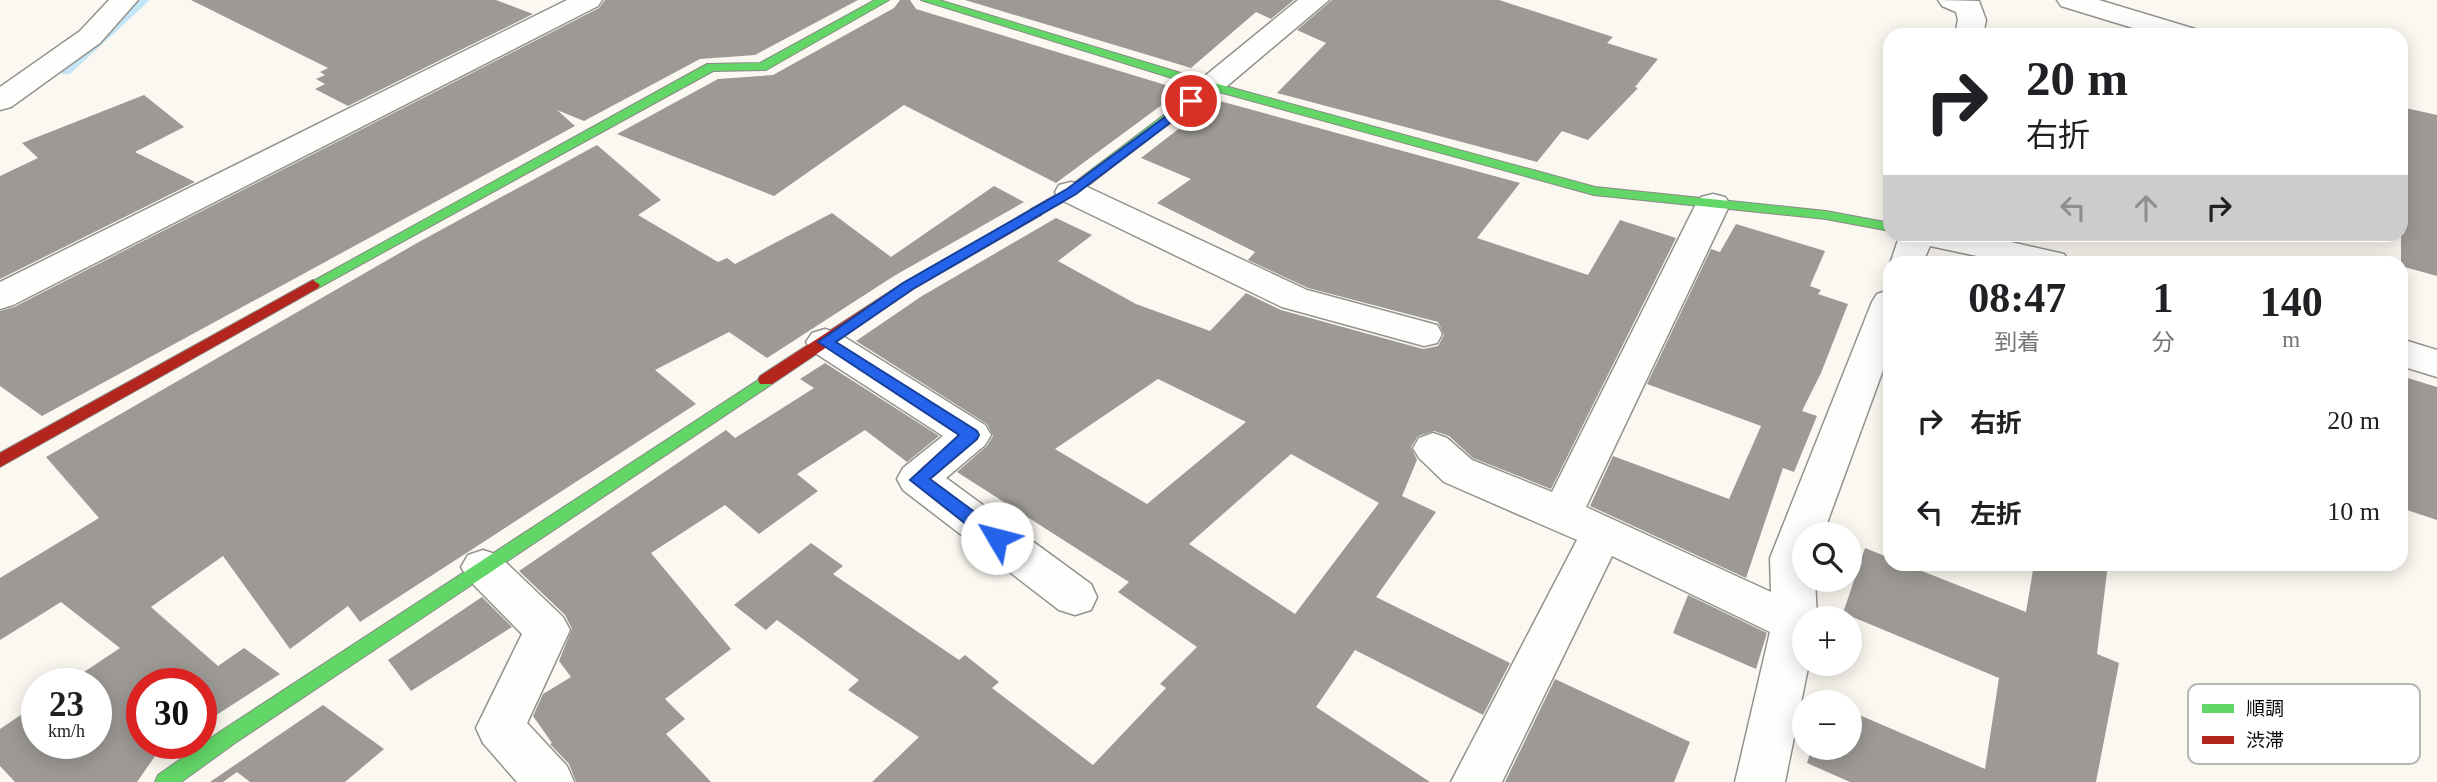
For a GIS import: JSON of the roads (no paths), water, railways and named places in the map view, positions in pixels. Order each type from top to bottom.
[{"type":"street","points":[[0,102],[90,37],[124,0]]},
{"type":"street","points":[[0,297],[588,0]]},
{"type":"street","points":[[0,461],[404,234],[711,67],[762,67],[883,0]]},
{"type":"street","points":[[165,782],[483,567],[908,286],[1072,191],[1210,86],[1315,0]]},
{"type":"street","points":[[1952,0],[1969,7],[1972,20],[1970,28]]},
{"type":"street","points":[[2071,0],[2162,28]]},
{"type":"street","points":[[948,2],[1210,86],[1594,191],[1826,215],[1883,227]]},
{"type":"street","points":[[1072,191],[1295,299],[1424,334]]},
{"type":"street","points":[[1476,782],[1713,204]]},
{"type":"street","points":[[1961,242],[2025,256]]},
{"type":"street","points":[[1794,606],[1792,558],[1883,320]]},
{"type":"street","points":[[825,342],[971,435],[918,480],[1075,597]]},
{"type":"street","points":[[2408,354],[2437,364]]},
{"type":"street","points":[[1433,448],[1458,471],[1582,524],[1792,622]]},
{"type":"street","points":[[483,567],[547,630],[500,728],[549,782]]},
{"type":"street","points":[[1760,782],[1792,637]]},
{"type":"waterway","points":[[66,72],[145,0]]}]
